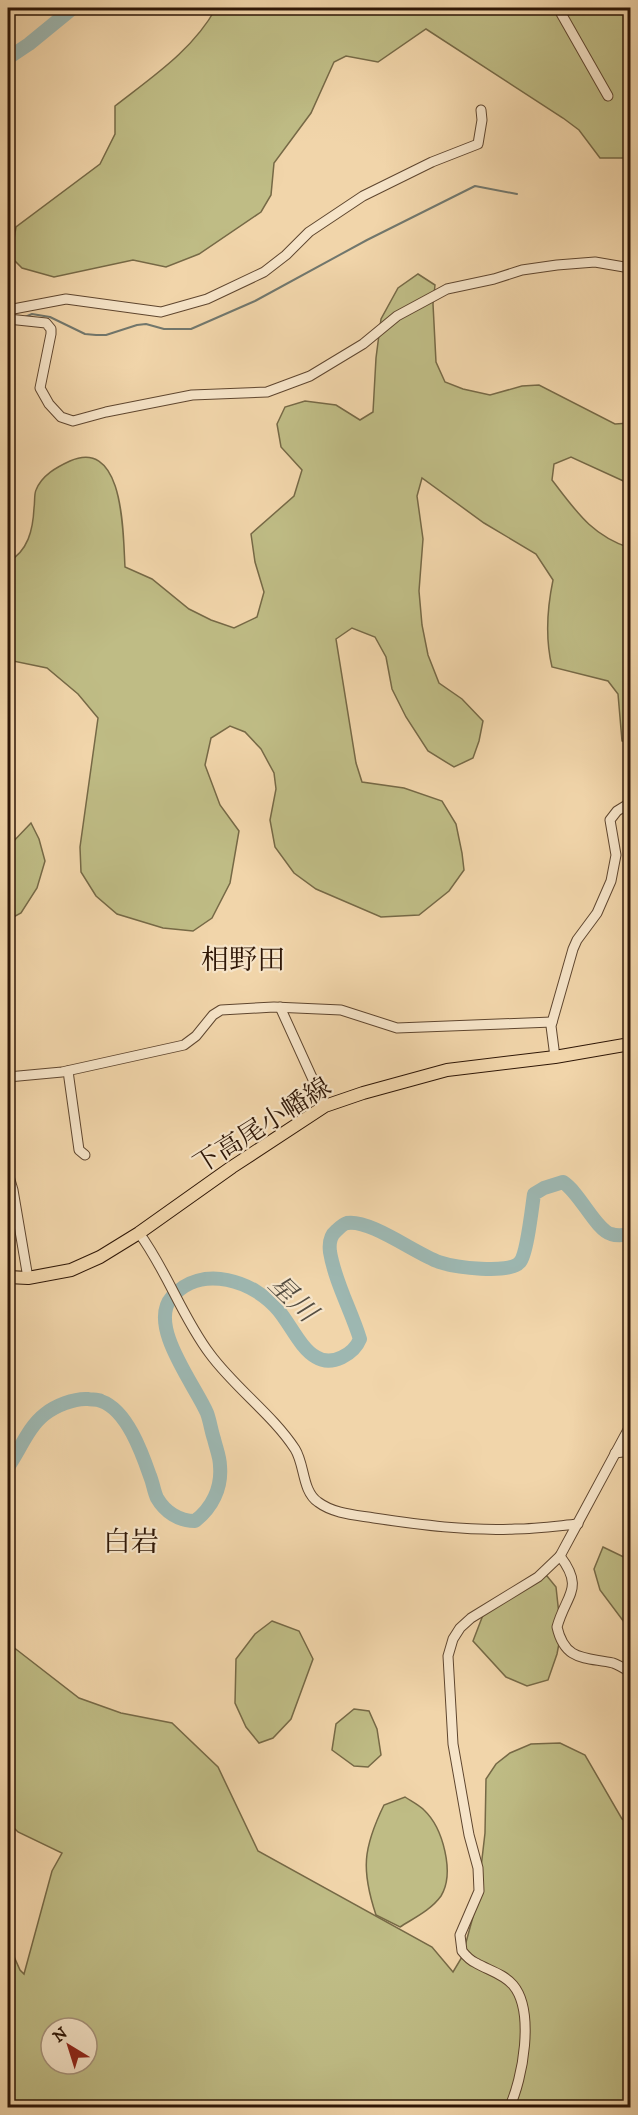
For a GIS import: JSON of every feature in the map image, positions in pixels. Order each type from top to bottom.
[{"type":"main road","name":"下高尾小幡線","points":[[8,1276],[28,1278],[70,1270],[100,1257],[139,1233],[232,1167],[325,1106],[447,1070],[555,1057],[630,1044]]},
{"type":"street","points":[[558,8],[608,96]]},
{"type":"street","points":[[8,310],[66,299],[160,312],[207,299],[264,272],[286,255],[309,232],[363,196],[432,162],[478,144],[482,120],[481,111]]},
{"type":"street","points":[[8,319],[46,323],[49,326],[51,334],[40,388],[49,404],[61,417],[73,421],[192,395],[267,392],[290,385],[310,376],[363,344],[398,316],[447,289],[494,279],[522,270],[556,265],[595,262],[630,268]]},
{"type":"street","points":[[555,1057],[552,1022],[577,940],[597,913],[611,881],[616,855],[610,820],[630,803]]},
{"type":"street","points":[[8,1077],[68,1071],[184,1045],[221,1010],[280,1007],[341,1010],[397,1028],[552,1022]]},
{"type":"street","points":[[280,1007],[325,1106]]},
{"type":"street","points":[[68,1071],[79,1150],[85,1155]]},
{"type":"street","points":[[8,1173],[28,1278]]},
{"type":"street","points":[[139,1233],[154,1253],[179,1303],[209,1353],[239,1389],[277,1426],[296,1451],[310,1492],[322,1505],[341,1512],[426,1526],[463,1529],[515,1529],[578,1524]]},
{"type":"street","points":[[509,2108],[523,2058],[525,2030],[522,2003],[513,1984],[495,1972],[473,1962],[462,1951],[460,1935],[479,1891],[478,1868],[453,1744],[448,1656],[453,1639],[460,1628],[471,1618],[538,1577],[560,1556],[630,1426]]},
{"type":"street","points":[[615,1453],[630,1451]]},
{"type":"street","points":[[560,1556],[570,1569],[573,1586],[557,1627],[563,1641],[576,1656],[615,1664],[630,1672]]},
{"type":"shaded area","points":[[216,8],[630,8],[630,158],[600,158],[579,130],[563,118],[426,29],[378,62],[346,56],[334,62],[311,113],[274,163],[271,195],[261,212],[199,254],[166,267],[133,260],[54,277],[22,268],[11,257],[16,227],[100,164],[115,134],[115,106],[184,50],[207,23]]},
{"type":"shaded area","points":[[418,274],[435,285],[433,304],[436,362],[445,382],[490,395],[522,386],[539,385],[615,424],[630,423],[630,484],[571,457],[554,464],[552,480],[585,521],[616,543],[630,548],[630,743],[622,741],[618,694],[608,681],[552,667],[548,645],[548,624],[553,580],[536,554],[484,523],[422,478],[417,496],[423,539],[419,591],[422,625],[428,655],[439,683],[462,699],[483,721],[473,758],[454,767],[428,751],[406,717],[392,689],[386,657],[375,637],[352,628],[336,639],[356,763],[362,782],[404,788],[442,801],[456,824],[464,870],[449,891],[419,915],[381,917],[316,889],[294,873],[275,847],[270,820],[276,789],[274,773],[261,749],[245,732],[230,726],[211,738],[205,765],[220,805],[239,831],[230,883],[212,918],[193,931],[163,928],[117,914],[96,896],[81,872],[80,847],[98,718],[78,694],[47,668],[8,660],[8,562],[20,552],[28,539],[36,490],[46,476],[70,461],[88,457],[102,463],[111,476],[117,493],[125,567],[152,579],[189,609],[211,620],[234,628],[257,617],[264,592],[255,562],[251,534],[294,496],[302,470],[281,447],[277,424],[285,407],[305,401],[336,405],[360,420],[373,412],[381,319],[398,288]]},
{"type":"shaded area","points":[[31,823],[39,839],[45,861],[37,888],[21,913],[8,920],[8,847]]},
{"type":"shaded area","points":[[603,1547],[630,1560],[630,1630],[600,1590],[594,1569]]},
{"type":"shaded area","points":[[531,1576],[547,1576],[556,1587],[561,1633],[548,1680],[527,1686],[506,1677],[473,1641],[483,1615]]},
{"type":"shaded area","points":[[272,1621],[299,1631],[313,1659],[291,1719],[273,1738],[259,1743],[246,1727],[235,1703],[236,1659],[255,1634]]},
{"type":"shaded area","points":[[8,1643],[79,1698],[121,1713],[172,1723],[218,1767],[258,1851],[432,1947],[453,1972],[462,1957],[477,1902],[485,1833],[486,1779],[496,1764],[510,1753],[531,1744],[560,1743],[585,1755],[622,1819],[630,1824],[630,2107],[8,2107],[8,1943],[24,1974],[52,1871],[62,1853],[18,1832],[8,1822]]},
{"type":"shaded area","points":[[354,1709],[369,1711],[377,1729],[381,1755],[368,1767],[354,1766],[332,1750],[336,1724]]},
{"type":"shaded area","points":[[405,1797],[424,1810],[437,1828],[445,1851],[447,1875],[445,1886],[437,1901],[400,1927],[376,1915],[368,1885],[366,1859],[372,1834],[384,1805]]},
{"type":"waterway","points":[[8,58],[73,8]]},
{"type":"waterway","points":[[25,317],[32,314],[50,317],[85,334],[96,335],[106,335],[146,324],[164,329],[191,329],[255,301],[367,240],[475,186],[517,194]]},
{"type":"waterway","name":"星川","points":[[8,1467],[29,1432],[45,1414],[71,1401],[99,1400],[118,1413],[132,1433],[160,1503],[178,1517],[195,1521],[215,1497],[220,1466],[207,1413],[176,1355],[165,1323],[166,1309],[172,1297],[184,1287],[198,1281],[212,1279],[242,1284],[256,1291],[279,1311],[311,1353],[322,1360],[329,1361],[348,1354],[360,1339],[330,1252],[332,1235],[347,1223],[357,1223],[380,1231],[439,1262],[468,1268],[505,1268],[514,1266],[523,1257],[534,1194],[563,1182],[576,1194],[605,1231],[616,1235],[630,1234]]},
{"type":"district","name":"相野田","points":[[243,959]]},
{"type":"district","name":"白岩","points":[[131,1541]]}]
